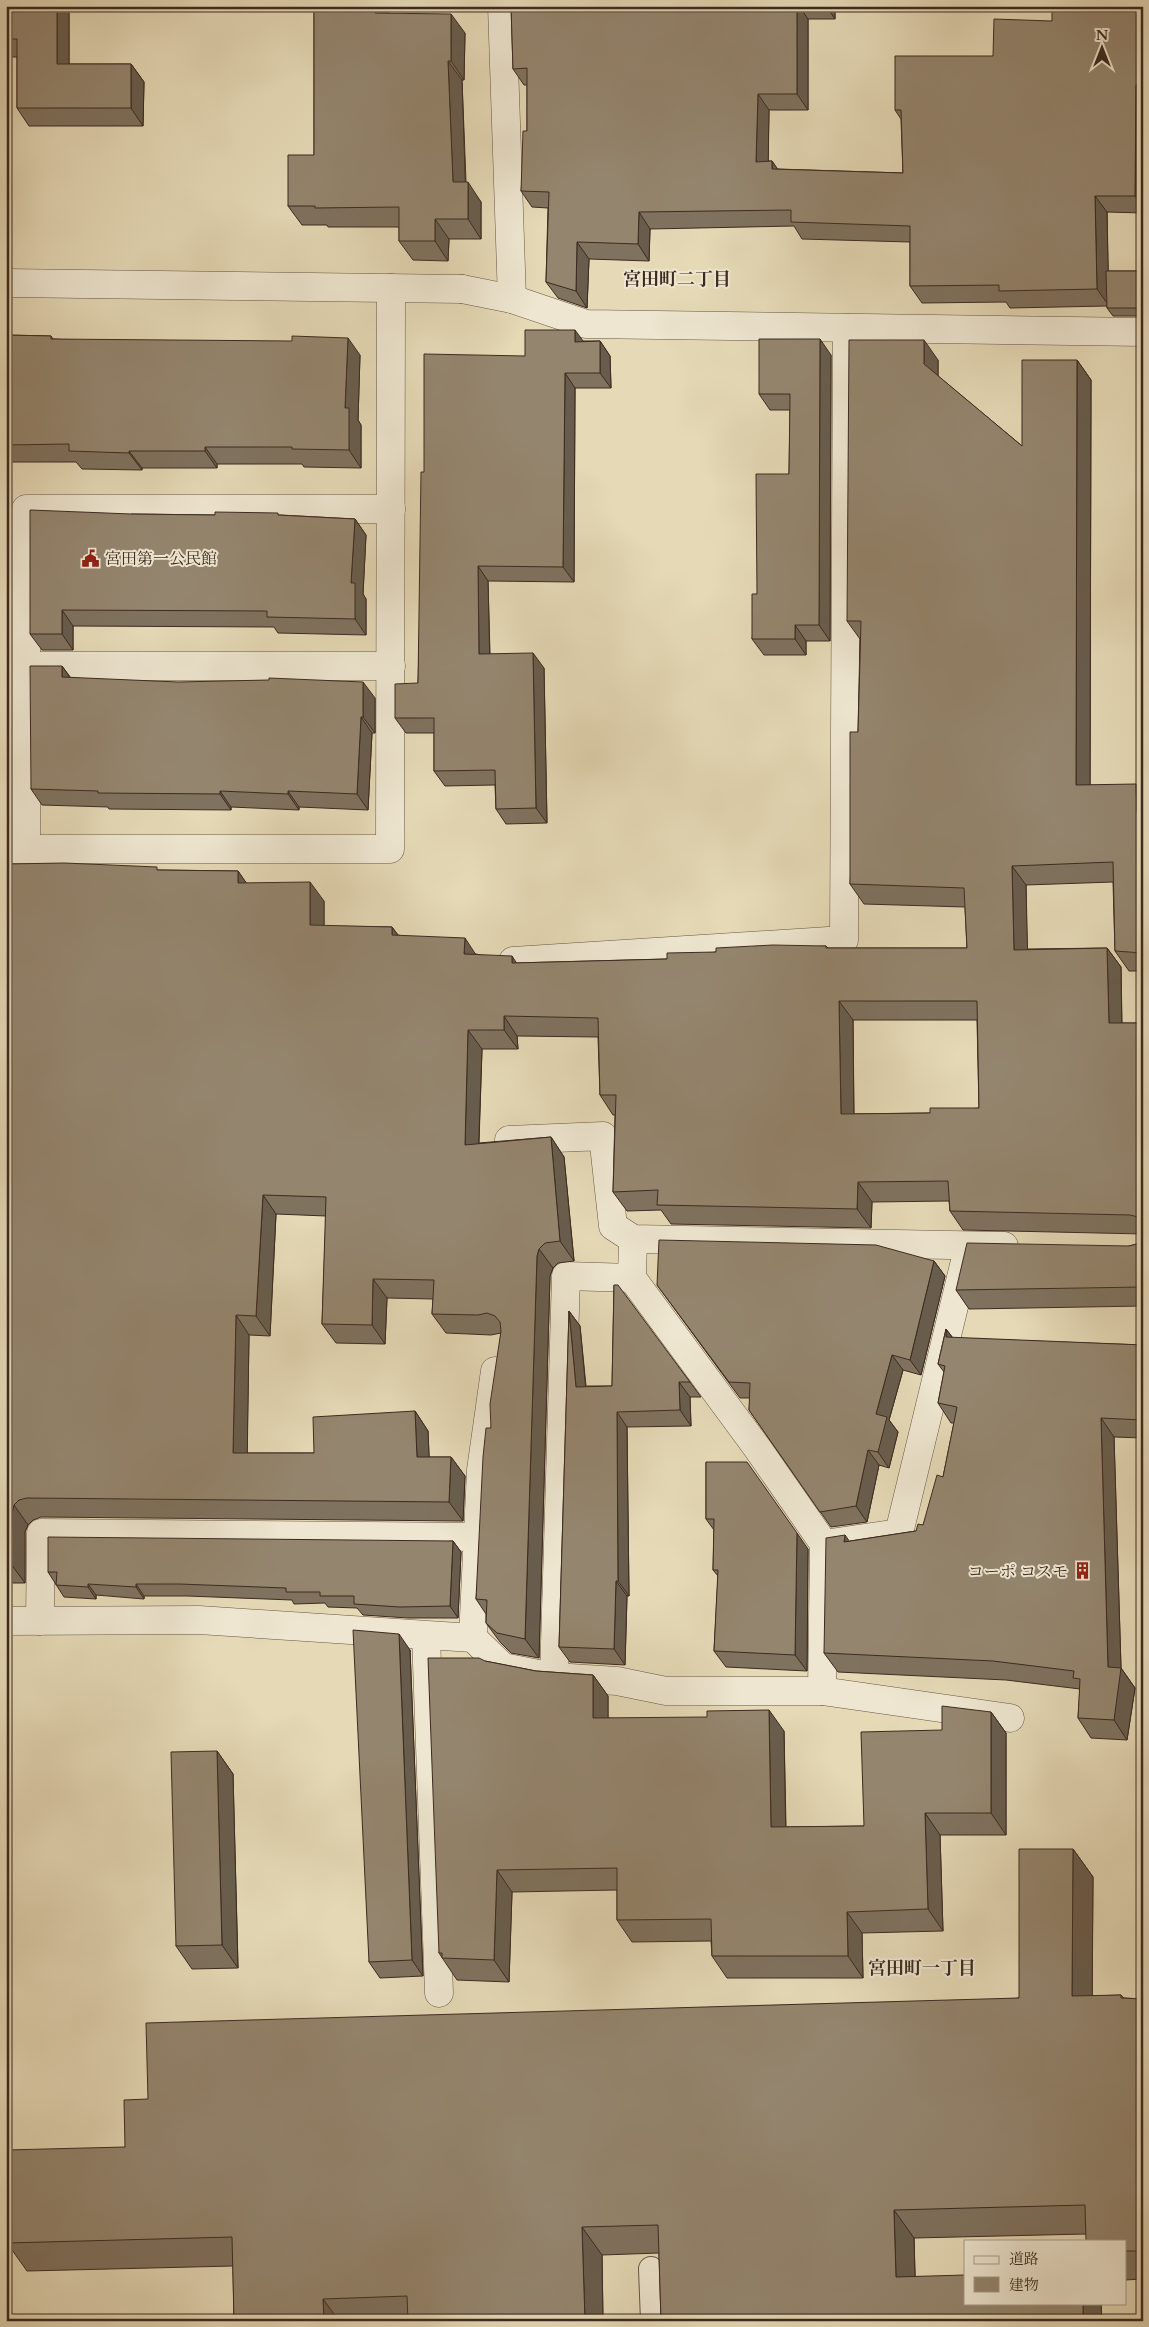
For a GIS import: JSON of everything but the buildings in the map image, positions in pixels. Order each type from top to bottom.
[{"type":"street","points":[[502,6],[512,299]]},
{"type":"street","points":[[6,283],[462,289],[512,299],[586,324],[1143,332]]},
{"type":"street","points":[[391,288],[391,508],[391,666],[390,849],[16,849],[26,666],[26,508],[391,508]]},
{"type":"street","points":[[513,962],[844,940],[848,328]]},
{"type":"street","points":[[26,666],[391,666]]},
{"type":"street","points":[[510,1140],[602,1136],[613,1226],[633,1239],[1027,1247]]},
{"type":"street","points":[[633,1239],[632,1278],[758,1449],[824,1544],[822,1691]]},
{"type":"street","points":[[824,1544],[899,1533],[969,1245]]},
{"type":"street","points":[[554,1677],[566,1276],[632,1278]]},
{"type":"street","points":[[473,1638],[481,1470],[499,1348]]},
{"type":"street","points":[[40,1621],[41,1532],[478,1537]]},
{"type":"street","points":[[6,1621],[199,1620],[473,1638],[504,1667],[554,1677],[617,1681],[666,1691],[822,1691],[1010,1718]]},
{"type":"street","points":[[426,1636],[439,1993]]},
{"type":"lane","points":[[651,2269],[653,2321]]},
{"type":"place","name":"宮田第一公民館","points":[[91,558]]},
{"type":"place","name":"コーポ コスモ","points":[[1082,1571]]},
{"type":"district","name":"宮田町二丁目","points":[[677,279]]},
{"type":"district","name":"宮田町一丁目","points":[[922,1968]]}]
